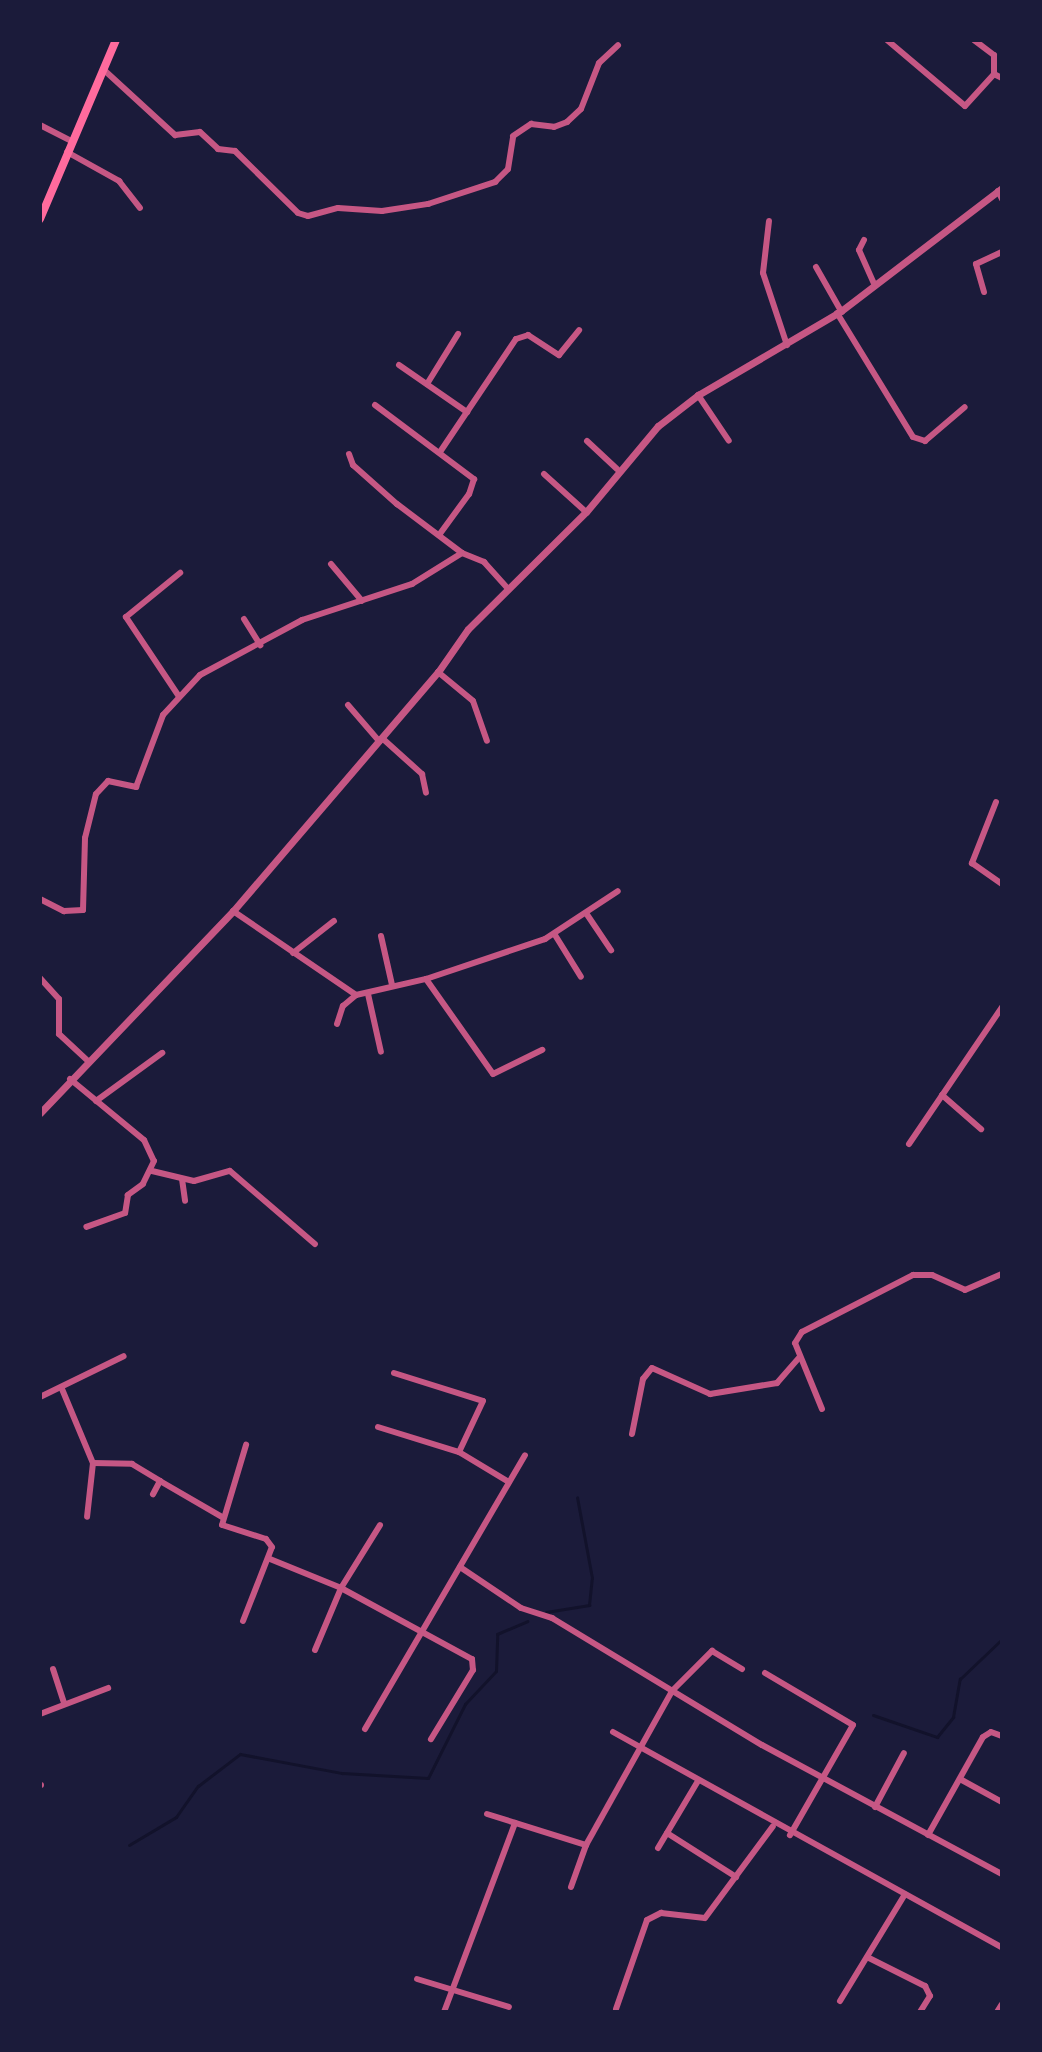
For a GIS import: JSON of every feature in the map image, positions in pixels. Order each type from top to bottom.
[{"type":"main road","points":[[40,219],[116,40]]},
{"type":"street","points":[[610,40],[610,50]]},
{"type":"street","points":[[887,40],[965,106],[994,74],[994,55],[974,40]]},
{"type":"street","points":[[103,69],[175,135],[200,132],[219,149],[235,151],[298,213],[308,216],[338,208],[382,211],[428,204],[495,182],[508,169],[512,139],[519,131],[537,123],[561,126],[581,109],[599,63],[618,45]]},
{"type":"street","points":[[994,74],[1002,78]]},
{"type":"street","points":[[40,125],[72,141]]},
{"type":"street","points":[[67,152],[119,181],[140,208]]},
{"type":"street","points":[[40,1113],[87,1060],[233,911],[438,672],[468,629],[586,512],[617,469],[658,426],[698,395],[839,312],[1001,193]]},
{"type":"street","points":[[769,221],[763,273],[787,345]]},
{"type":"street","points":[[864,240],[859,250],[875,286]]},
{"type":"street","points":[[984,292],[976,264],[1002,252]]},
{"type":"street","points":[[816,267],[839,312],[916,440],[925,441],[965,407]]},
{"type":"street","points":[[440,452],[516,339],[528,335],[559,355],[579,330]]},
{"type":"street","points":[[427,384],[458,334]]},
{"type":"street","points":[[399,365],[467,412]]},
{"type":"street","points":[[698,395],[729,441]]},
{"type":"street","points":[[375,405],[440,452],[474,484],[439,535]]},
{"type":"street","points":[[587,441],[617,469]]},
{"type":"street","points":[[349,454],[353,465],[462,553],[484,562],[508,589]]},
{"type":"street","points":[[544,474],[586,512]]},
{"type":"street","points":[[40,899],[64,911],[83,910],[85,838],[96,794],[105,782],[136,787],[158,724],[178,695],[200,675],[302,620],[412,584],[462,553]]},
{"type":"street","points":[[331,564],[362,601]]},
{"type":"street","points":[[178,695],[126,617],[180,573]]},
{"type":"street","points":[[244,619],[260,645]]},
{"type":"street","points":[[438,672],[473,701],[487,741]]},
{"type":"street","points":[[348,705],[380,740],[422,774],[426,793]]},
{"type":"street","points":[[996,802],[972,863],[1002,884]]},
{"type":"street","points":[[992,816],[1002,823]]},
{"type":"street","points":[[337,1024],[343,1006],[356,995],[426,979],[555,935],[618,891]]},
{"type":"street","points":[[233,911],[356,995]]},
{"type":"street","points":[[586,913],[611,950]]},
{"type":"street","points":[[293,953],[334,921]]},
{"type":"street","points":[[555,935],[581,977]]},
{"type":"street","points":[[381,936],[392,985]]},
{"type":"street","points":[[40,978],[59,999],[59,1034],[87,1060]]},
{"type":"street","points":[[426,979],[493,1074],[542,1050]]},
{"type":"street","points":[[368,994],[381,1052]]},
{"type":"street","points":[[909,1144],[1002,1007]]},
{"type":"street","points":[[96,1101],[162,1053]]},
{"type":"street","points":[[70,1079],[151,1149],[152,1171],[130,1193],[125,1213],[86,1227]]},
{"type":"street","points":[[942,1095],[981,1129]]},
{"type":"street","points":[[152,1171],[182,1179],[230,1171],[315,1244]]},
{"type":"street","points":[[182,1179],[185,1201]]},
{"type":"street","points":[[822,1409],[795,1343],[802,1332],[913,1275],[932,1275],[965,1290],[1002,1274]]},
{"type":"street","points":[[40,1397],[62,1389],[124,1356]]},
{"type":"street","points":[[632,1434],[643,1379],[652,1368],[710,1394],[777,1383],[799,1358]]},
{"type":"street","points":[[394,1373],[483,1401],[459,1452]]},
{"type":"street","points":[[62,1389],[93,1463],[87,1517]]},
{"type":"street","points":[[378,1427],[459,1452],[509,1482]]},
{"type":"street","points":[[243,1621],[270,1559],[270,1542],[224,1528],[222,1517],[246,1445]]},
{"type":"street","points":[[365,1729],[525,1455]]},
{"type":"street","points":[[93,1463],[132,1464],[222,1517]]},
{"type":"street","points":[[153,1494],[160,1481]]},
{"type":"street","points":[[315,1650],[341,1588],[380,1525]]},
{"type":"street","points":[[270,1559],[341,1588],[422,1631],[475,1665],[431,1739]]},
{"type":"street","points":[[460,1567],[521,1608],[552,1618],[823,1778],[1002,1874]]},
{"type":"street","points":[[571,1887],[586,1845],[672,1691],[712,1651],[742,1669]]},
{"type":"street","points":[[53,1669],[64,1703]]},
{"type":"street","points":[[765,1673],[851,1723],[790,1835]]},
{"type":"street","points":[[40,1714],[108,1688]]},
{"type":"street","points":[[613,1732],[773,1826],[1002,1948]]},
{"type":"street","points":[[928,1835],[983,1737],[991,1732],[1002,1736]]},
{"type":"street","points":[[875,1807],[904,1753]]},
{"type":"street","points":[[960,1779],[1002,1802]]},
{"type":"street","points":[[658,1848],[698,1781]]},
{"type":"street","points":[[487,1814],[586,1845]]},
{"type":"street","points":[[444,2012],[515,1823]]},
{"type":"street","points":[[616,2009],[647,1920],[661,1913],[705,1918],[773,1826]]},
{"type":"street","points":[[667,1833],[736,1877]]},
{"type":"street","points":[[840,2001],[869,1958],[905,1894]]},
{"type":"street","points":[[869,1958],[925,1986],[930,1996],[920,2012]]},
{"type":"street","points":[[417,1979],[509,2007]]},
{"type":"street","points":[[997,2012],[1002,2004]]},
{"type":"waterway","points":[[546,1612],[589,1605],[592,1578],[577,1497]]},
{"type":"waterway","points":[[129,1845],[176,1817],[198,1786],[240,1754],[342,1773],[428,1778],[465,1704],[496,1671],[497,1634],[527,1621]]},
{"type":"waterway","points":[[873,1715],[937,1737],[953,1717],[960,1679],[1002,1639]]}]
